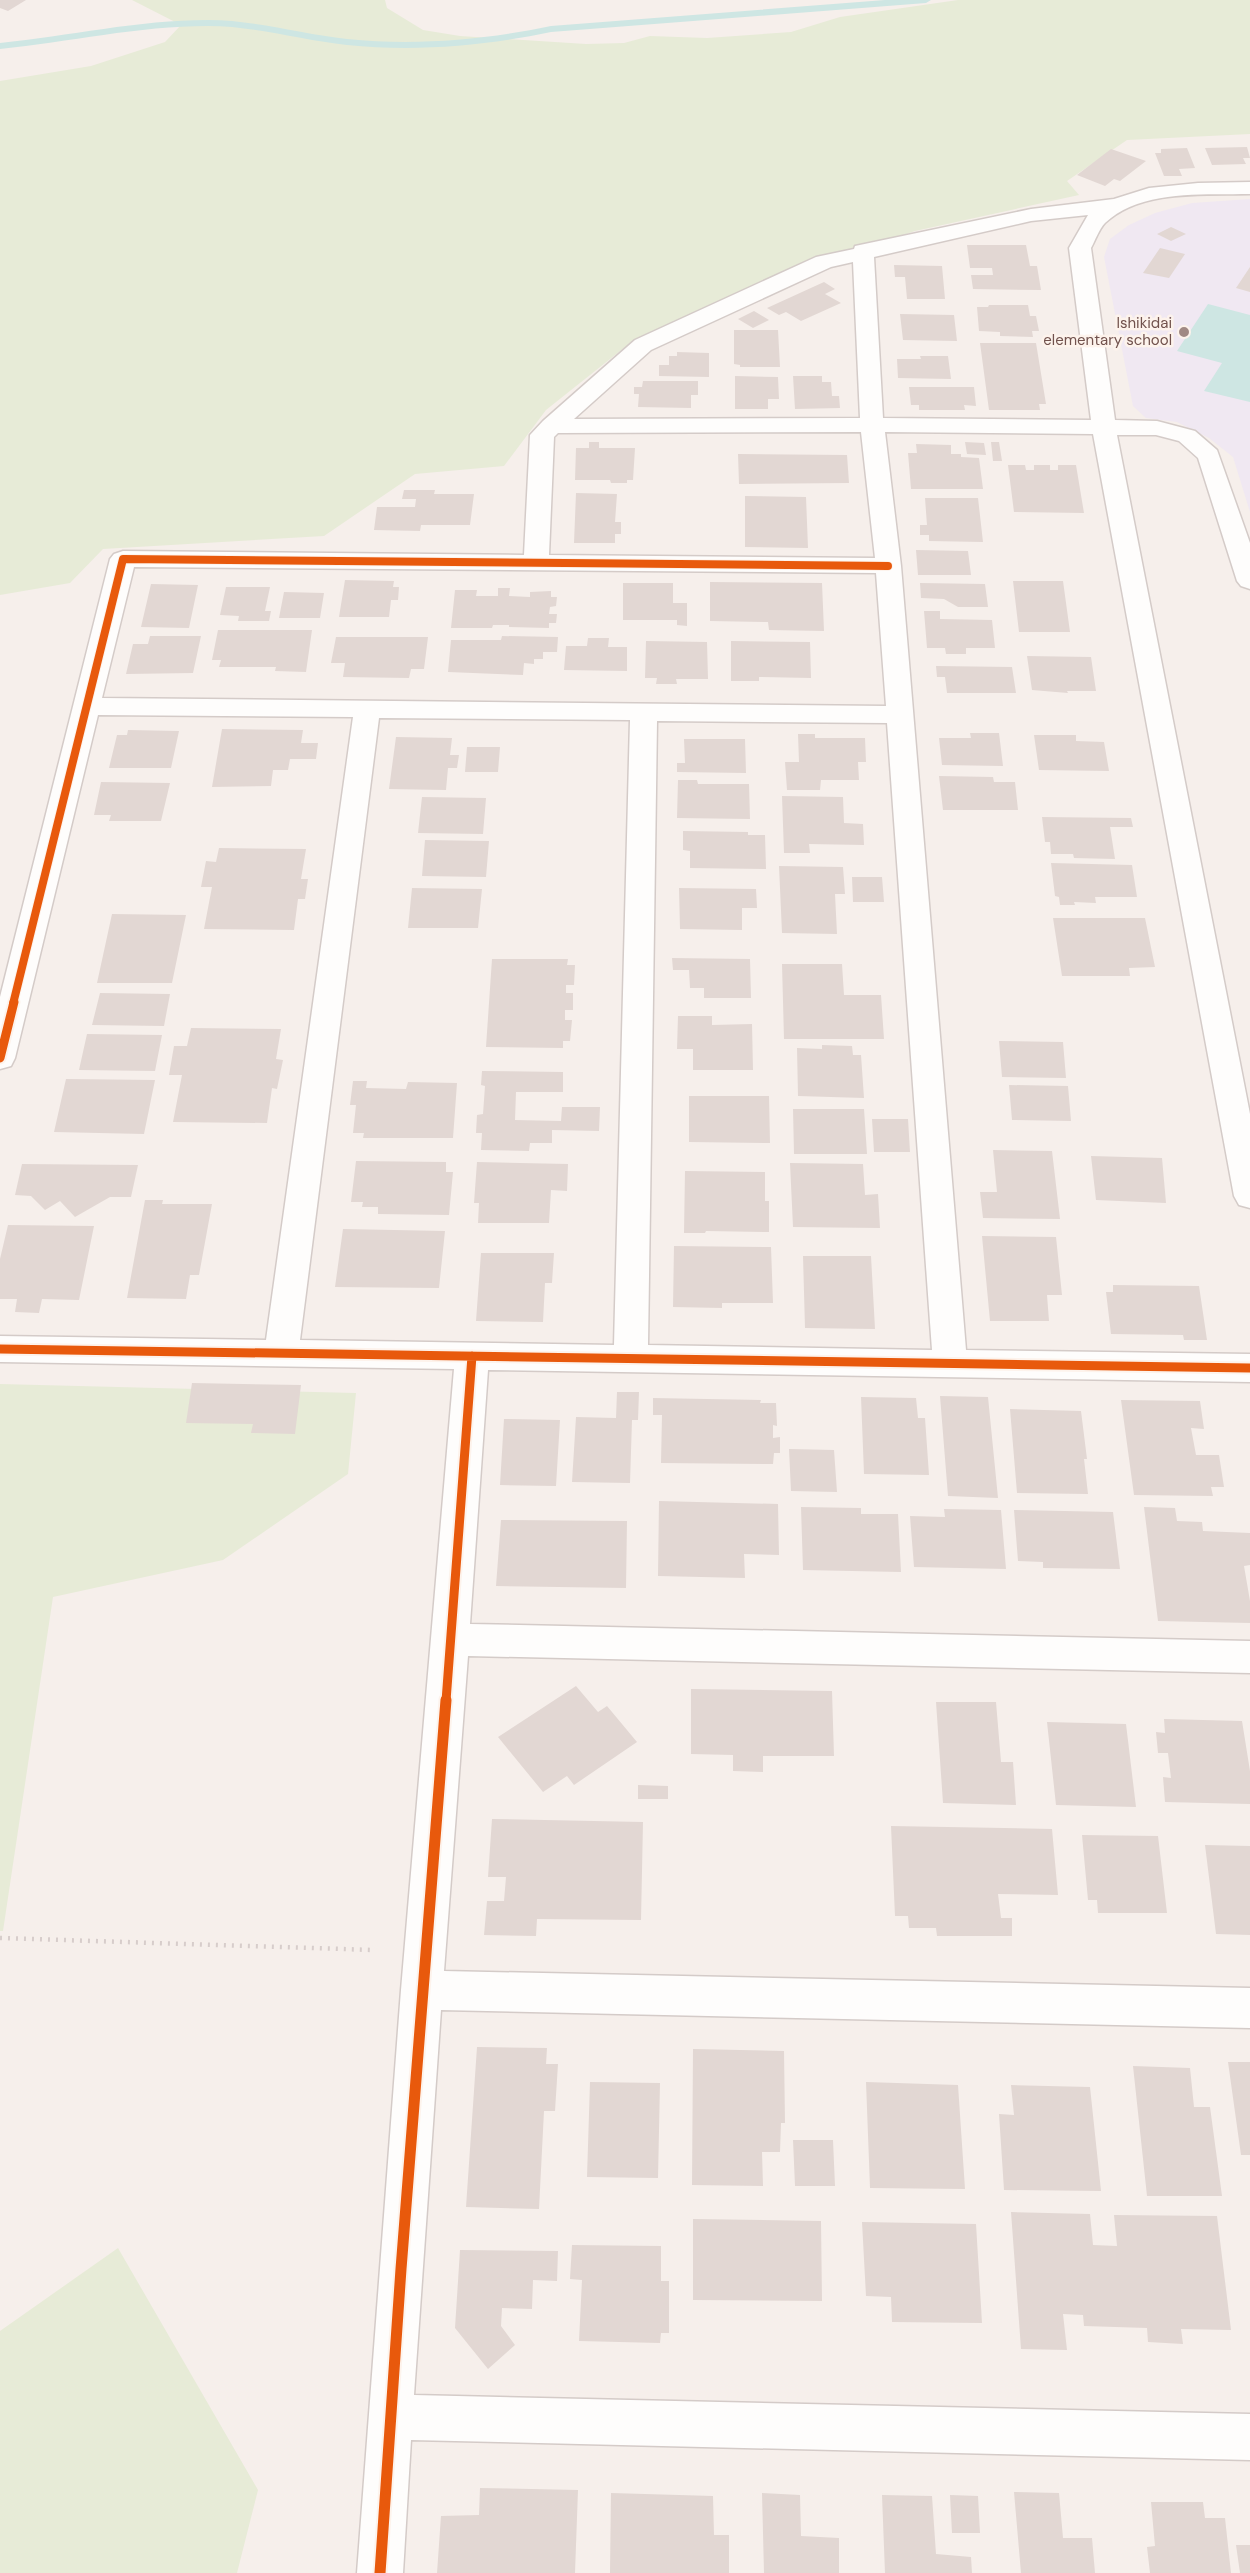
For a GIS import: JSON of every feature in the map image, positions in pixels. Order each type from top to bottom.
[{"type":"street","points":[[1250,188],[1198,189],[1149,194],[1121,204],[1095,220],[1080,248],[1104,428],[1250,1196]]},
{"type":"street","points":[[536,561],[542,435],[644,345],[824,262],[1031,215],[1121,204]]},
{"type":"street","points":[[863,252],[872,425],[888,566],[950,1364]]},
{"type":"street","points":[[551,426],[872,425],[1157,428],[1187,436],[1209,455],[1250,581]]},
{"type":"street","points":[[0,1058],[123,559],[888,566]]},
{"type":"street","points":[[88,706],[899,715]]},
{"type":"street","points":[[281,1353],[367,710]]},
{"type":"street","points":[[631,1359],[644,712]]},
{"type":"street","points":[[0,1349],[1250,1368]]},
{"type":"street","points":[[380,2573],[423,1970],[452,1640],[472,1356]]},
{"type":"street","points":[[452,1640],[1250,1657]]},
{"type":"street","points":[[423,1970],[1250,2008]]},
{"type":"street","points":[[390,2417],[1250,2437]]},
{"type":"path","points":[[0,1938],[423,1970]]},
{"type":"shaded area","name":"Ishikidai elementary school","points":[[1250,199],[1250,512],[1233,457],[1209,438],[1177,422],[1146,418],[1133,406],[1104,257],[1110,239],[1129,225],[1155,213],[1192,203]]},
{"type":"green space","points":[[132,0],[385,0],[387,8],[423,30],[460,36],[586,44],[624,43],[650,36],[707,38],[791,32],[840,17],[958,0],[1250,0],[1250,134],[1127,140],[1067,181],[1079,195],[915,231],[777,278],[634,340],[546,410],[504,466],[415,474],[324,536],[103,549],[70,583],[0,595],[0,81],[91,66],[165,42],[181,25]]},
{"type":"green space","points":[[0,1384],[356,1393],[348,1474],[223,1560],[53,1597],[3,1931],[0,1931]]},
{"type":"green space","points":[[118,2248],[258,2490],[237,2573],[0,2573],[0,2331]]},
{"type":"water","points":[[1208,304],[1250,315],[1250,402],[1204,391],[1222,363],[1177,351]]},
{"type":"building","points":[[0,0],[26,0],[8,11],[0,8]]},
{"type":"building","points":[[1247,147],[1250,158],[1243,158],[1246,164],[1212,165],[1205,148]]},
{"type":"building","points":[[1187,148],[1195,168],[1179,169],[1182,176],[1164,176],[1155,153],[1161,153],[1161,149]]},
{"type":"building","points":[[1111,149],[1146,161],[1120,181],[1114,179],[1105,186],[1077,175]]},
{"type":"building","points":[[1171,227],[1186,234],[1171,241],[1157,234]]},
{"type":"building","points":[[967,245],[1026,245],[1030,266],[1037,266],[1041,290],[973,289],[971,275],[993,275],[992,268],[970,268]]},
{"type":"building","points":[[1160,248],[1185,254],[1169,278],[1143,273]]},
{"type":"building","points":[[894,265],[942,266],[945,299],[907,299],[905,277],[895,277]]},
{"type":"building","points":[[1250,267],[1250,292],[1236,288]]},
{"type":"building","points":[[824,282],[835,289],[825,294],[841,303],[801,321],[786,312],[779,315],[767,308]]},
{"type":"building","points":[[989,305],[1028,305],[1030,316],[1036,316],[1039,331],[1032,331],[1033,337],[1000,336],[1000,332],[979,331],[977,307],[988,307]]},
{"type":"building","points":[[754,311],[769,320],[753,328],[738,319]]},
{"type":"building","points":[[900,314],[954,315],[957,341],[903,340]]},
{"type":"building","points":[[734,330],[778,330],[780,367],[740,367],[734,364]]},
{"type":"building","points":[[980,343],[1036,343],[1046,404],[1039,404],[1040,410],[989,410]]},
{"type":"building","points":[[677,352],[709,353],[709,377],[659,376],[659,365],[669,365],[669,356],[677,356]]},
{"type":"building","points":[[920,356],[948,356],[951,379],[898,378],[897,359],[921,359]]},
{"type":"building","points":[[735,376],[778,377],[779,399],[768,399],[768,409],[735,409]]},
{"type":"building","points":[[793,376],[822,376],[822,382],[831,382],[832,396],[839,396],[840,408],[795,409]]},
{"type":"building","points":[[643,381],[698,381],[698,395],[691,395],[691,408],[638,407],[639,394],[634,394],[634,387],[642,387]]},
{"type":"building","points":[[909,387],[974,387],[976,406],[964,405],[965,410],[919,410],[919,405],[911,405]]},
{"type":"building","points":[[589,442],[599,442],[599,448],[635,448],[633,480],[627,480],[627,483],[611,483],[610,480],[575,480],[576,448],[589,448]]},
{"type":"building","points":[[965,442],[984,443],[986,455],[967,454]]},
{"type":"building","points":[[991,442],[999,442],[1002,461],[993,461]]},
{"type":"building","points":[[916,444],[951,445],[951,454],[979,458],[983,489],[911,489],[908,453],[917,453]]},
{"type":"building","points":[[738,454],[847,455],[849,483],[739,484]]},
{"type":"building","points":[[1008,465],[1025,465],[1026,470],[1034,470],[1034,465],[1050,465],[1050,470],[1058,470],[1058,465],[1076,465],[1084,513],[1014,512]]},
{"type":"building","points":[[404,490],[435,490],[434,494],[474,494],[470,525],[421,525],[420,531],[374,530],[377,507],[415,507],[416,499],[402,499]]},
{"type":"building","points":[[576,493],[617,494],[615,522],[621,522],[621,534],[615,534],[615,543],[574,543]]},
{"type":"building","points":[[745,496],[806,497],[808,548],[745,547]]},
{"type":"building","points":[[925,498],[978,498],[983,542],[929,541],[929,535],[920,535],[920,525],[927,525]]},
{"type":"building","points":[[916,550],[968,551],[971,575],[918,575]]},
{"type":"building","points":[[345,580],[394,581],[393,587],[399,587],[398,600],[391,600],[389,617],[339,617]]},
{"type":"building","points":[[1013,581],[1063,581],[1070,632],[1019,632]]},
{"type":"building","points":[[710,582],[822,583],[824,631],[769,630],[768,622],[710,621]]},
{"type":"building","points":[[623,583],[673,583],[673,603],[687,603],[687,626],[677,625],[677,620],[623,620]]},
{"type":"building","points":[[920,583],[985,584],[988,607],[958,607],[944,599],[921,598]]},
{"type":"building","points":[[151,584],[198,585],[189,628],[141,627]]},
{"type":"building","points":[[226,587],[270,587],[265,611],[271,611],[269,621],[238,621],[239,616],[220,615]]},
{"type":"building","points":[[498,588],[510,588],[509,596],[530,597],[530,592],[551,591],[551,597],[557,597],[556,606],[550,607],[549,614],[557,614],[556,623],[549,623],[549,628],[493,625],[492,628],[451,628],[455,590],[477,590],[476,596],[498,596]]},
{"type":"building","points":[[284,592],[324,593],[320,618],[279,618]]},
{"type":"building","points":[[924,611],[940,611],[940,619],[992,620],[995,648],[966,648],[966,654],[946,654],[945,648],[927,648]]},
{"type":"building","points":[[218,630],[312,630],[306,672],[275,671],[276,667],[219,667],[221,660],[212,660]]},
{"type":"building","points":[[150,636],[201,636],[193,673],[126,674],[133,644],[148,644]]},
{"type":"building","points":[[502,636],[558,637],[557,652],[543,652],[543,659],[534,659],[534,664],[524,663],[523,675],[448,672],[451,640],[501,640]]},
{"type":"building","points":[[336,637],[428,637],[424,669],[411,669],[409,678],[343,677],[345,663],[331,663]]},
{"type":"building","points":[[588,638],[609,638],[608,647],[627,647],[627,671],[564,670],[566,646],[587,646]]},
{"type":"building","points":[[646,641],[707,642],[708,679],[676,679],[677,684],[656,684],[657,678],[645,678]]},
{"type":"building","points":[[731,641],[810,642],[811,678],[759,677],[759,681],[731,681]]},
{"type":"building","points":[[1027,656],[1091,657],[1096,691],[1067,691],[1068,693],[1032,690]]},
{"type":"building","points":[[936,666],[1012,667],[1016,693],[947,693],[945,677],[937,677]]},
{"type":"building","points":[[222,729],[303,730],[301,743],[318,743],[316,759],[290,759],[288,770],[273,770],[271,786],[212,787]]},
{"type":"building","points":[[128,730],[179,731],[171,768],[109,768],[117,735],[127,735]]},
{"type":"building","points":[[970,733],[999,733],[1003,766],[942,765],[939,738],[971,738]]},
{"type":"building","points":[[798,734],[815,734],[815,738],[865,738],[866,762],[858,762],[859,780],[821,780],[820,790],[787,790],[785,762],[799,762]]},
{"type":"building","points":[[1034,735],[1076,735],[1076,741],[1104,742],[1109,771],[1039,770]]},
{"type":"building","points":[[396,737],[452,738],[450,755],[459,755],[457,768],[448,768],[446,790],[389,789]]},
{"type":"building","points":[[684,739],[745,739],[746,773],[677,772],[677,763],[685,763]]},
{"type":"building","points":[[467,747],[500,747],[498,772],[465,772]]},
{"type":"building","points":[[939,776],[993,777],[994,782],[1015,782],[1018,810],[943,810]]},
{"type":"building","points":[[678,780],[697,780],[698,784],[749,784],[750,819],[677,818]]},
{"type":"building","points":[[101,782],[170,783],[161,821],[109,821],[111,815],[94,815]]},
{"type":"building","points":[[782,796],[843,797],[844,823],[863,824],[864,845],[809,844],[810,853],[784,853]]},
{"type":"building","points":[[422,797],[486,798],[483,834],[418,833]]},
{"type":"building","points":[[1042,817],[1131,818],[1133,827],[1110,827],[1115,859],[1074,858],[1073,854],[1051,854],[1050,842],[1045,842]]},
{"type":"building","points":[[683,831],[748,832],[748,835],[765,835],[766,869],[690,868],[690,851],[683,850]]},
{"type":"building","points":[[425,840],[489,841],[486,877],[422,876]]},
{"type":"building","points":[[219,848],[306,849],[301,879],[308,879],[305,899],[298,899],[294,930],[204,929],[212,887],[201,887],[206,861],[216,862]]},
{"type":"building","points":[[1051,863],[1132,865],[1137,897],[1095,897],[1096,903],[1074,902],[1075,905],[1060,905],[1059,897],[1055,896]]},
{"type":"building","points":[[779,866],[843,867],[845,894],[835,894],[837,934],[782,933]]},
{"type":"building","points":[[852,877],[882,877],[884,902],[853,902]]},
{"type":"building","points":[[412,888],[482,889],[478,928],[408,928]]},
{"type":"building","points":[[679,888],[756,889],[757,908],[742,908],[742,930],[680,929]]},
{"type":"building","points":[[112,914],[186,915],[172,983],[97,983]]},
{"type":"building","points":[[1053,918],[1145,918],[1155,967],[1129,968],[1130,976],[1062,976]]},
{"type":"building","points":[[672,958],[750,959],[751,998],[704,998],[704,988],[690,988],[689,970],[673,970]]},
{"type":"building","points":[[492,959],[568,959],[567,965],[575,965],[574,985],[566,985],[566,993],[573,993],[573,1010],[565,1010],[565,1020],[572,1020],[570,1041],[563,1041],[563,1048],[486,1047]]},
{"type":"building","points":[[782,964],[842,964],[844,995],[881,995],[884,1039],[784,1039]]},
{"type":"building","points":[[100,993],[170,994],[164,1026],[92,1025]]},
{"type":"building","points":[[678,1016],[712,1016],[712,1025],[752,1024],[753,1070],[693,1070],[693,1049],[677,1049]]},
{"type":"building","points":[[191,1028],[281,1029],[276,1059],[283,1060],[277,1089],[272,1088],[267,1123],[173,1122],[182,1075],[169,1075],[174,1046],[187,1046]]},
{"type":"building","points":[[87,1034],[162,1035],[155,1071],[79,1070]]},
{"type":"building","points":[[999,1041],[1063,1042],[1066,1078],[1002,1077]]},
{"type":"building","points":[[822,1045],[852,1046],[853,1055],[861,1055],[864,1098],[798,1096],[797,1048],[822,1049]]},
{"type":"building","points":[[482,1071],[563,1072],[563,1092],[516,1092],[515,1120],[561,1121],[562,1107],[600,1107],[599,1131],[552,1130],[552,1143],[530,1143],[529,1151],[481,1150],[482,1133],[476,1133],[477,1115],[483,1114],[485,1086],[481,1085]]},
{"type":"building","points":[[66,1079],[155,1080],[144,1134],[54,1132]]},
{"type":"building","points":[[353,1081],[367,1081],[366,1088],[406,1089],[408,1082],[457,1083],[453,1138],[363,1138],[364,1133],[353,1133],[356,1105],[350,1105]]},
{"type":"building","points":[[1009,1085],[1068,1086],[1071,1121],[1012,1120]]},
{"type":"building","points":[[689,1096],[769,1096],[770,1143],[689,1142]]},
{"type":"building","points":[[793,1109],[864,1109],[867,1154],[794,1154]]},
{"type":"building","points":[[872,1119],[908,1119],[910,1152],[874,1152]]},
{"type":"building","points":[[993,1150],[1052,1151],[1060,1219],[983,1218],[980,1192],[997,1192]]},
{"type":"building","points":[[1091,1156],[1162,1158],[1166,1203],[1096,1200]]},
{"type":"building","points":[[356,1161],[446,1162],[446,1172],[453,1172],[449,1215],[378,1214],[378,1207],[362,1207],[363,1202],[351,1202]]},
{"type":"building","points":[[477,1162],[568,1164],[567,1191],[551,1190],[549,1223],[478,1223],[479,1203],[474,1203]]},
{"type":"building","points":[[790,1163],[863,1164],[865,1195],[878,1194],[880,1228],[793,1227]]},
{"type":"building","points":[[22,1164],[138,1165],[131,1197],[110,1197],[75,1217],[60,1201],[45,1210],[31,1196],[15,1195]]},
{"type":"building","points":[[685,1171],[765,1172],[765,1201],[769,1201],[769,1232],[684,1233]]},
{"type":"building","points":[[145,1200],[163,1200],[162,1204],[212,1204],[199,1275],[190,1275],[186,1299],[127,1298]]},
{"type":"building","points":[[8,1225],[94,1226],[79,1300],[42,1299],[39,1313],[15,1312],[17,1299],[0,1299],[0,1259]]},
{"type":"building","points":[[343,1229],[445,1231],[439,1288],[335,1287]]},
{"type":"building","points":[[982,1236],[1056,1237],[1062,1295],[1047,1295],[1049,1321],[990,1321]]},
{"type":"building","points":[[674,1246],[771,1247],[773,1303],[722,1303],[722,1308],[673,1307]]},
{"type":"building","points":[[481,1253],[554,1253],[552,1283],[545,1283],[543,1322],[476,1321]]},
{"type":"building","points":[[803,1256],[871,1256],[875,1329],[805,1328]]},
{"type":"building","points":[[1113,1285],[1199,1286],[1207,1340],[1184,1340],[1183,1335],[1111,1334],[1106,1292],[1113,1292]]},
{"type":"building","points":[[192,1383],[301,1385],[295,1434],[251,1433],[253,1424],[186,1423]]},
{"type":"building","points":[[617,1392],[639,1392],[638,1420],[632,1420],[630,1483],[572,1482],[576,1417],[616,1418]]},
{"type":"building","points":[[940,1396],[988,1397],[998,1498],[948,1496]]},
{"type":"building","points":[[861,1397],[916,1398],[918,1418],[925,1418],[929,1475],[864,1474]]},
{"type":"building","points":[[653,1398],[761,1400],[760,1403],[776,1403],[777,1426],[773,1425],[773,1438],[780,1437],[780,1453],[774,1453],[773,1464],[661,1463],[662,1415],[653,1415]]},
{"type":"building","points":[[1121,1400],[1200,1401],[1204,1429],[1191,1428],[1196,1455],[1219,1455],[1224,1487],[1211,1487],[1213,1496],[1134,1495]]},
{"type":"building","points":[[1010,1409],[1081,1411],[1087,1459],[1084,1459],[1088,1494],[1017,1493]]},
{"type":"building","points":[[504,1419],[560,1420],[556,1486],[500,1485]]},
{"type":"building","points":[[789,1449],[834,1450],[837,1492],[791,1491]]},
{"type":"building","points":[[659,1501],[778,1504],[779,1555],[744,1554],[745,1578],[658,1576]]},
{"type":"building","points":[[801,1507],[861,1508],[861,1514],[898,1514],[901,1572],[803,1570]]},
{"type":"building","points":[[1144,1507],[1175,1508],[1177,1521],[1202,1522],[1203,1531],[1250,1533],[1250,1565],[1244,1566],[1250,1601],[1250,1623],[1158,1621]]},
{"type":"building","points":[[944,1509],[1001,1510],[1006,1569],[914,1567],[910,1516],[945,1517]]},
{"type":"building","points":[[1014,1510],[1113,1512],[1120,1569],[1043,1568],[1043,1562],[1018,1561]]},
{"type":"building","points":[[501,1520],[627,1521],[626,1588],[496,1586]]},
{"type":"building","points":[[576,1686],[598,1712],[607,1706],[637,1742],[574,1785],[567,1776],[543,1792],[498,1737]]},
{"type":"building","points":[[691,1689],[832,1691],[834,1756],[763,1756],[763,1772],[733,1771],[733,1755],[691,1754]]},
{"type":"building","points":[[936,1702],[996,1702],[1001,1762],[1013,1762],[1016,1805],[943,1803]]},
{"type":"building","points":[[1164,1719],[1242,1721],[1250,1771],[1250,1804],[1165,1802],[1163,1777],[1171,1778],[1168,1753],[1158,1753],[1156,1732],[1165,1733]]},
{"type":"building","points":[[1047,1722],[1126,1724],[1136,1807],[1056,1805]]},
{"type":"building","points":[[638,1785],[668,1786],[668,1799],[638,1799]]},
{"type":"building","points":[[492,1819],[643,1822],[641,1920],[537,1919],[536,1936],[484,1935],[487,1901],[504,1901],[506,1877],[488,1877]]},
{"type":"building","points":[[891,1826],[1052,1829],[1058,1895],[998,1894],[1001,1918],[1012,1918],[1012,1936],[937,1936],[936,1928],[909,1928],[908,1916],[895,1916]]},
{"type":"building","points":[[1082,1835],[1158,1836],[1167,1913],[1098,1913],[1097,1900],[1088,1900]]},
{"type":"building","points":[[1205,1845],[1250,1846],[1250,1935],[1216,1934]]},
{"type":"building","points":[[477,2047],[547,2048],[546,2064],[558,2064],[555,2111],[544,2111],[539,2209],[466,2207]]},
{"type":"building","points":[[693,2049],[784,2051],[785,2123],[781,2123],[780,2152],[762,2152],[763,2186],[692,2185]]},
{"type":"building","points":[[1228,2062],[1250,2062],[1250,2155],[1241,2155]]},
{"type":"building","points":[[1133,2066],[1190,2068],[1194,2107],[1210,2107],[1222,2196],[1147,2196]]},
{"type":"building","points":[[590,2082],[660,2083],[658,2178],[587,2177]]},
{"type":"building","points":[[866,2082],[958,2085],[965,2189],[870,2188]]},
{"type":"building","points":[[1011,2085],[1090,2087],[1101,2191],[1004,2190],[999,2114],[1014,2115]]},
{"type":"building","points":[[793,2140],[833,2140],[835,2186],[795,2186]]},
{"type":"building","points":[[1011,2212],[1090,2214],[1093,2245],[1117,2246],[1114,2215],[1217,2216],[1231,2330],[1181,2329],[1183,2344],[1148,2342],[1147,2328],[1084,2326],[1083,2315],[1063,2314],[1067,2350],[1021,2349]]},
{"type":"building","points":[[693,2219],[821,2221],[822,2301],[693,2300]]},
{"type":"building","points":[[862,2222],[976,2224],[982,2323],[892,2322],[891,2297],[866,2296]]},
{"type":"building","points":[[572,2245],[661,2246],[661,2281],[669,2281],[669,2333],[661,2333],[660,2343],[579,2341],[582,2280],[570,2279]]},
{"type":"building","points":[[460,2250],[558,2251],[557,2281],[533,2280],[532,2309],[502,2308],[501,2326],[515,2345],[488,2369],[455,2328]]},
{"type":"building","points":[[480,2488],[578,2490],[575,2573],[437,2573],[441,2516],[479,2515]]},
{"type":"building","points":[[1014,2492],[1059,2493],[1063,2538],[1092,2538],[1095,2573],[1021,2573]]},
{"type":"building","points":[[611,2493],[713,2496],[714,2535],[729,2535],[729,2573],[610,2573]]},
{"type":"building","points":[[762,2493],[800,2495],[801,2536],[839,2538],[839,2573],[764,2573]]},
{"type":"building","points":[[882,2495],[932,2496],[936,2554],[971,2557],[972,2573],[885,2573]]},
{"type":"building","points":[[950,2495],[978,2496],[980,2533],[952,2533]]},
{"type":"building","points":[[1151,2502],[1203,2502],[1205,2518],[1225,2518],[1231,2573],[1150,2573],[1147,2547],[1155,2546]]},
{"type":"building","points":[[1236,2545],[1250,2545],[1250,2573],[1240,2573]]},
{"type":"waterway","points":[[0,46],[156,26],[208,23],[242,25],[371,44],[450,43],[503,38],[551,29],[926,0]]},
{"type":"cycle path","points":[[0,1058],[123,559],[888,566]]},
{"type":"cycle path","points":[[0,1349],[1250,1368]]},
{"type":"cycle path","points":[[380,2573],[401,2269],[472,1356]]},
{"type":"place","name":"Ishikidai elementary school","points":[[1184,332]]}]
